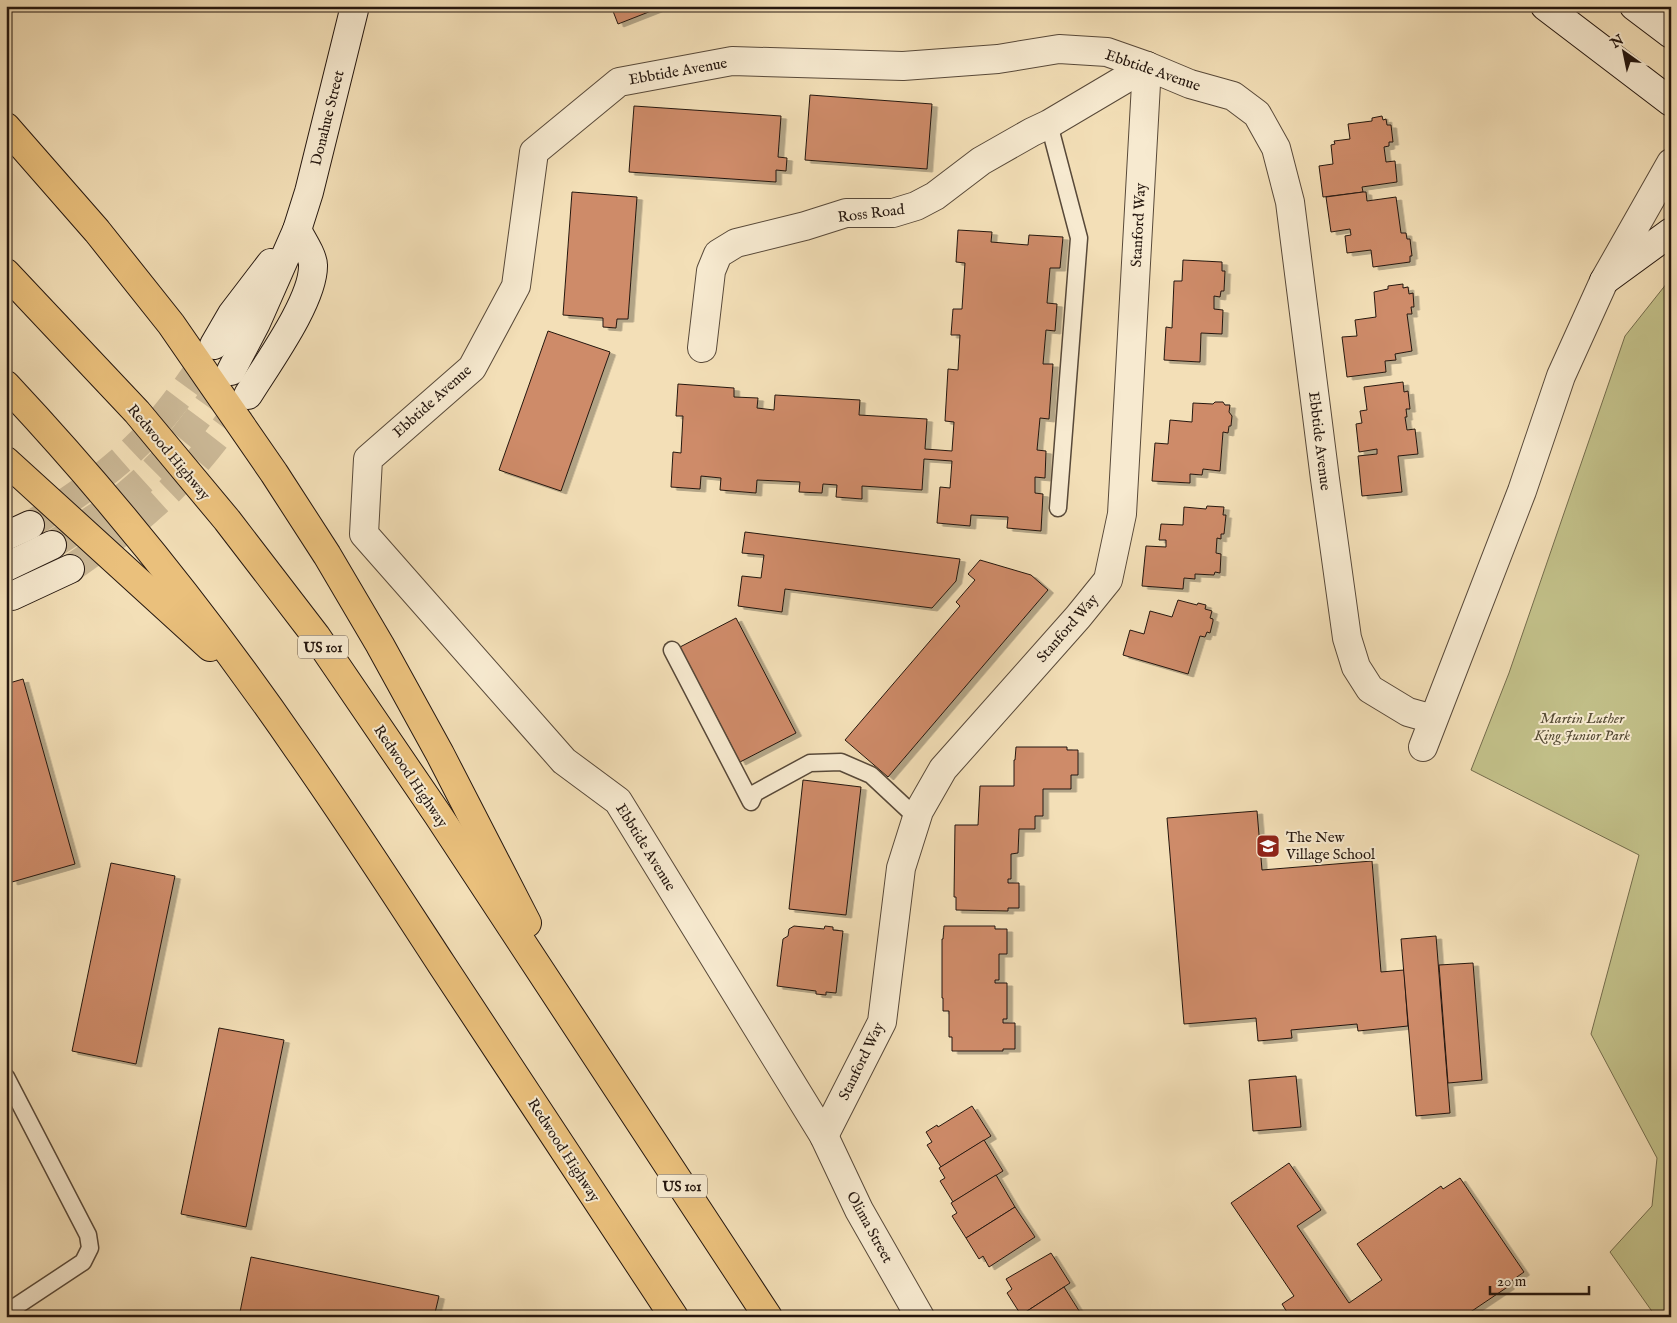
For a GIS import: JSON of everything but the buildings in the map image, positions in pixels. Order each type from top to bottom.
[{"type":"highway","points":[[6,127],[97,231],[171,324],[226,401],[304,519],[361,612],[410,699],[596,1055]]},
{"type":"highway","name":"Redwood Highway","points":[[6,273],[136,412],[273,578],[367,710],[768,1317]]},
{"type":"highway","name":"Redwood Highway","points":[[6,385],[121,515],[257,690],[379,868],[674,1317]]},
{"type":"highway","points":[[6,461],[257,690]]},
{"type":"street","name":"Donahue Street","points":[[231,371],[256,323],[296,230],[309,192],[356,6]]},
{"type":"street","points":[[1545,6],[1671,102]]},
{"type":"street","points":[[1634,6],[1671,34]]},
{"type":"street","name":"Ebbtide Avenue","points":[[824,1136],[618,801],[564,761],[364,534],[368,459],[472,368],[516,286],[534,152],[618,82],[732,61],[903,66],[998,59],[1059,48],[1107,52],[1190,84],[1233,96],[1257,114],[1276,148],[1290,202],[1325,479],[1348,638],[1356,667],[1370,689],[1408,712],[1432,719]]},
{"type":"street","name":"Ross Road","points":[[702,348],[711,271],[718,254],[736,243],[846,213],[893,213],[916,206],[935,196],[981,161],[1049,124],[1147,66]]},
{"type":"street","name":"Stanford Way","points":[[824,1136],[882,1022],[901,868],[919,811],[943,769],[1078,618],[1108,580],[1122,514],[1147,66]]},
{"type":"street","points":[[1423,747],[1432,719],[1522,491],[1562,376],[1604,282],[1671,163]]},
{"type":"street","name":"Donahue Street","points":[[214,345],[232,314],[296,230]]},
{"type":"street","points":[[248,395],[284,337],[310,289],[314,263],[296,230]]},
{"type":"street","points":[[1604,282],[1671,232]]},
{"type":"street","points":[[6,567],[52,545]]},
{"type":"street","points":[[6,596],[12,596],[70,569]]},
{"type":"street","name":"Olima Street","points":[[824,1136],[859,1210],[920,1317]]},
{"type":"lane","points":[[1049,124],[1079,238],[1058,508]]},
{"type":"lane","points":[[672,650],[751,802],[755,793],[810,763],[841,762],[871,775],[917,818]]},
{"type":"lane","points":[[6,1077],[88,1235],[90,1248],[83,1262],[12,1309],[6,1309]]},
{"type":"green space","name":"Martin Luther King Junior Park","points":[[1671,278],[1671,1317],[1656,1317],[1610,1252],[1652,1206],[1657,1158],[1591,1034],[1639,855],[1471,770],[1509,673],[1625,336]]},
{"type":"tunnel","points":[[30,525],[93,483],[137,446],[167,412],[214,347]]},
{"type":"tunnel","points":[[52,545],[105,511],[162,462],[209,403],[230,372]]},
{"type":"tunnel","points":[[70,569],[122,531],[166,495],[203,455],[246,397]]},
{"type":"place","name":"The New Village School","points":[[1268,846]]}]
